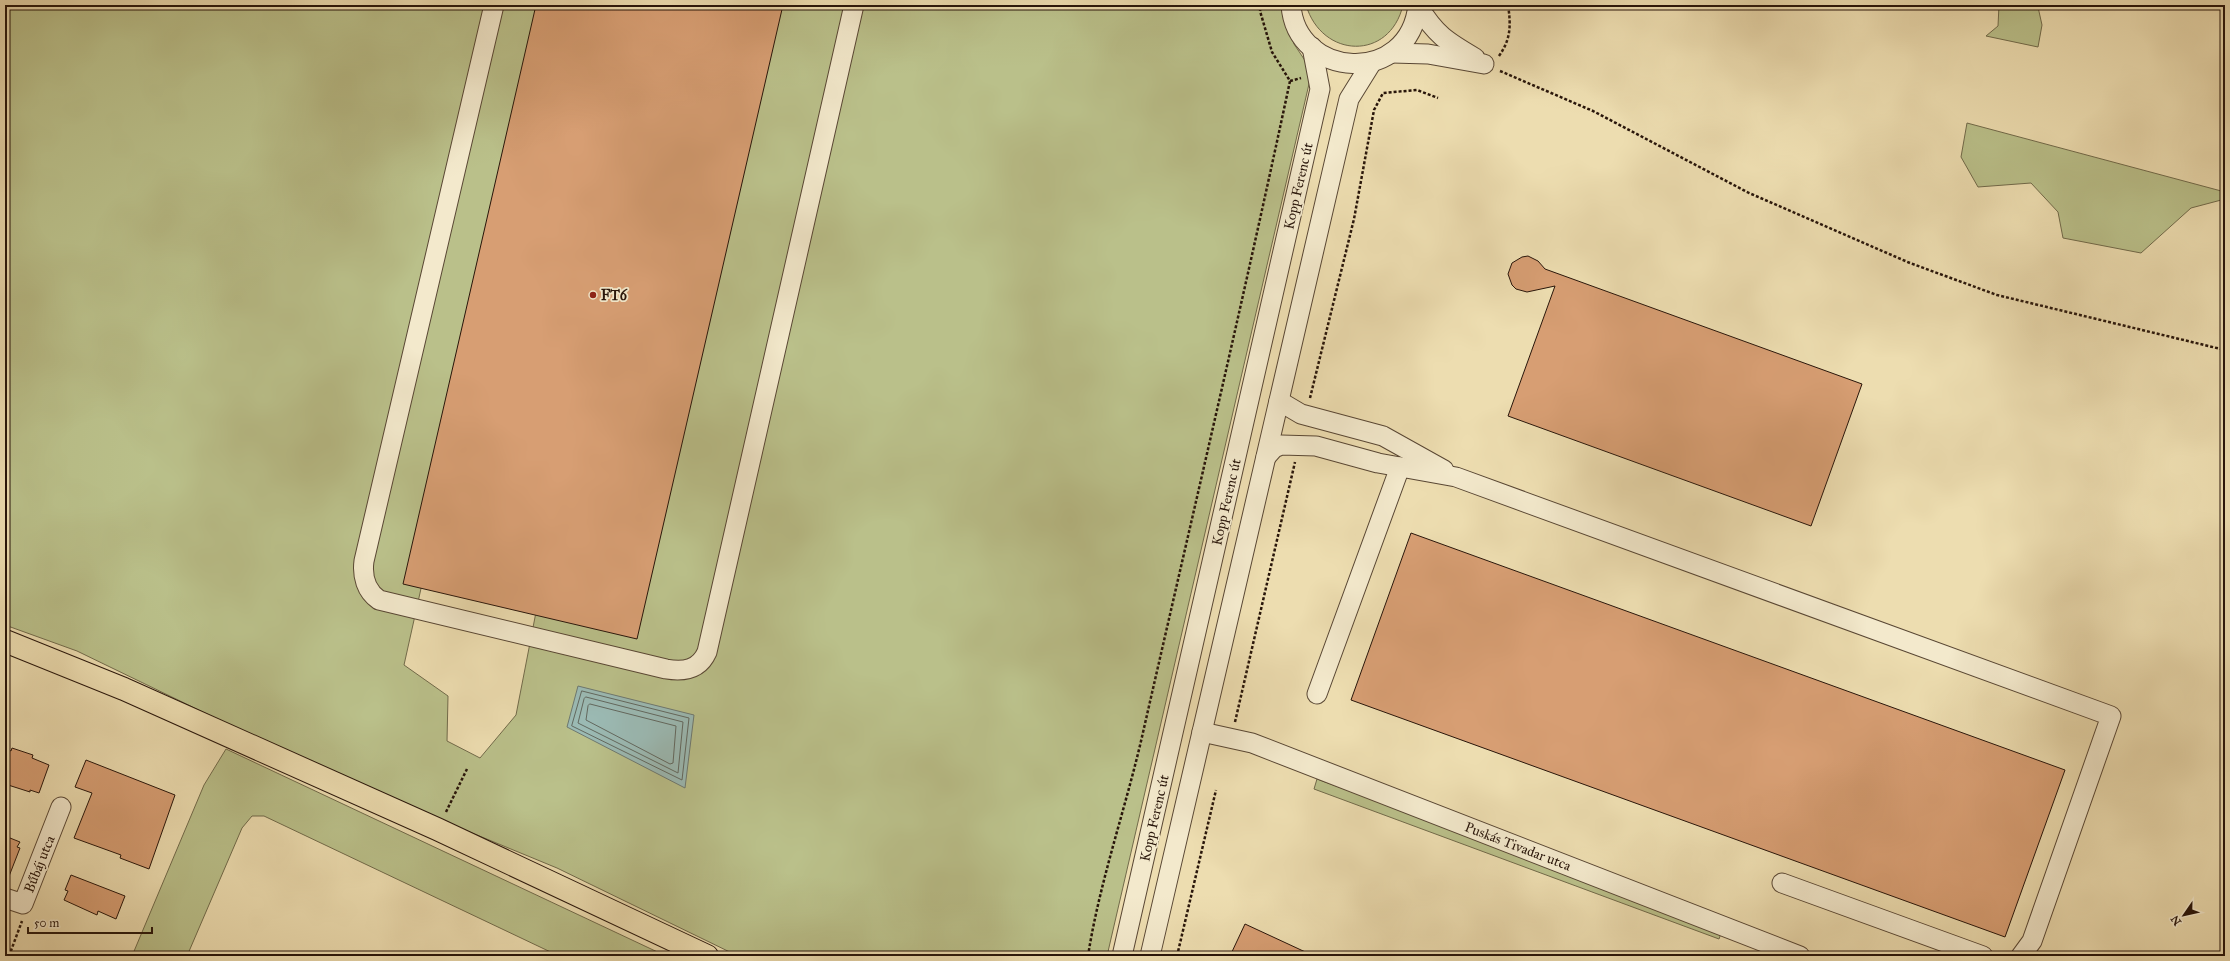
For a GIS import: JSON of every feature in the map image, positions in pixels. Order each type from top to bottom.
[{"type":"main road","points":[[5,641],[124,689],[437,829],[707,956]]},
{"type":"street","points":[[494,5],[364,561],[363,575],[370,591],[379,600],[658,667],[683,671],[698,664],[706,652],[854,5]]},
{"type":"street","points":[[1289,6],[1299,31],[1312,47],[1330,59],[1351,64],[1372,62],[1392,53],[1408,35],[1414,24],[1418,6]]},
{"type":"street","points":[[1418,6],[1431,27],[1449,43],[1484,64]]},
{"type":"street","name":"Kopp Ferenc út","points":[[1122,956],[1320,88],[1312,47]]},
{"type":"street","points":[[1392,53],[1428,54],[1484,64]]},
{"type":"street","name":"Kopp Ferenc út","points":[[1150,956],[1349,99],[1372,62]]},
{"type":"street","points":[[1279,401],[1289,409],[1305,416],[1383,436],[1456,477]]},
{"type":"street","points":[[1266,457],[1274,448],[1281,445],[1316,446],[1400,466],[1456,477],[2111,716],[2032,940],[2021,956]]},
{"type":"street","points":[[1317,694],[1400,466]]},
{"type":"street","name":"Puskás Tivadar utca","points":[[1202,732],[1234,732],[1259,746],[1800,956]]},
{"type":"street","name":"Bűbáj utca","points":[[5,898],[23,904],[61,807]]},
{"type":"street","points":[[1782,883],[1983,956]]},
{"type":"path","points":[[1088,956],[1095,911],[1136,764],[1266,193],[1290,81],[1272,52],[1260,11],[1260,5]]},
{"type":"path","points":[[1484,64],[1498,56],[1507,44],[1510,29],[1508,5]]},
{"type":"path","points":[[1484,64],[1593,111],[1748,193],[1910,264],[1997,295],[2225,350]]},
{"type":"path","points":[[1305,416],[1354,218],[1374,110],[1383,93],[1417,90],[1438,98]]},
{"type":"path","points":[[1234,732],[1299,445]]},
{"type":"path","points":[[437,829],[467,770]]},
{"type":"path","points":[[1177,956],[1216,790]]},
{"type":"path","points":[[9,956],[23,920],[23,904]]},
{"type":"green space","points":[[5,5],[587,5],[486,296],[404,665],[448,696],[447,741],[480,758],[516,715],[654,5],[1282,5],[1294,44],[1312,71],[1107,956],[738,956],[557,868],[341,779],[77,651],[5,625]]},
{"type":"green space","points":[[1306,5],[1403,5],[1396,23],[1385,36],[1371,44],[1356,46],[1340,43],[1326,36],[1314,23]]},
{"type":"green space","points":[[1999,5],[2036,5],[2038,7],[2042,25],[2038,47],[1986,36],[1998,26]]},
{"type":"green space","points":[[1967,123],[2225,192],[2225,199],[2191,208],[2141,253],[2063,238],[2058,212],[2031,183],[1978,187],[1961,157]]},
{"type":"green space","points":[[226,749],[666,956],[559,956],[264,816],[252,816],[242,828],[187,956],[132,956],[204,785]]},
{"type":"green space","points":[[1317,779],[1723,928],[1719,939],[1314,789]]},
{"type":"water","points":[[578,686],[694,715],[685,788],[567,727]]},
{"type":"building","name":"FT6","points":[[536,5],[783,5],[637,639],[403,584]]},
{"type":"building","points":[[1528,256],[1538,261],[1545,269],[1862,384],[1811,526],[1508,416],[1555,286],[1527,292],[1516,289],[1512,285],[1508,274],[1512,263],[1522,257]]},
{"type":"building","points":[[1411,533],[2065,770],[2005,937],[1351,700]]},
{"type":"building","points":[[5,748],[11,751],[12,748],[33,755],[32,758],[49,765],[39,793],[30,790],[30,792],[5,784]]},
{"type":"building","points":[[86,760],[175,795],[149,869],[120,858],[121,855],[74,838],[92,793],[75,787]]},
{"type":"building","points":[[5,836],[20,842],[17,847],[20,848],[6,884]]},
{"type":"building","points":[[71,875],[125,896],[116,919],[98,911],[97,915],[64,900],[68,891],[65,890]]},
{"type":"building","points":[[1245,924],[1314,956],[1230,956]]},
{"type":"place","name":"FT6","points":[[593,295]]}]
